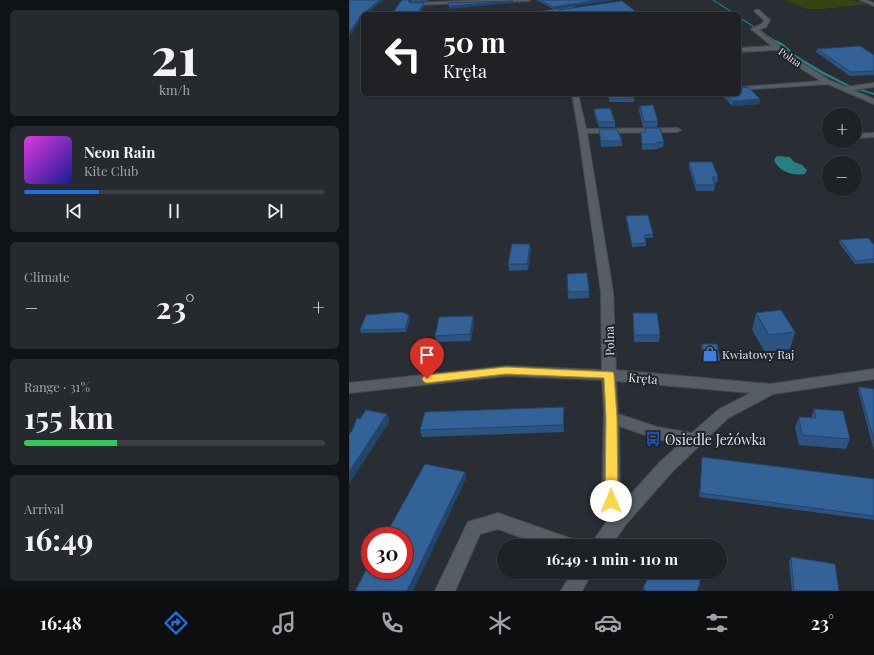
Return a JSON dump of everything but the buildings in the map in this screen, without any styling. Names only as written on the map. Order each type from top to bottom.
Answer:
[{"type":"street","points":[[412,4],[529,0],[534,4]]},
{"type":"street","points":[[862,0],[874,5]]},
{"type":"street","points":[[550,12],[581,7]]},
{"type":"street","points":[[538,8],[543,12]]},
{"type":"street","name":"Polna","points":[[757,11],[767,20],[766,24],[762,27],[754,29],[777,48],[829,82],[874,102]]},
{"type":"street","points":[[741,50],[777,48]]},
{"type":"street","name":"Polna","points":[[742,89],[829,82]]},
{"type":"street","points":[[847,89],[874,86]]},
{"type":"street","name":"Polna","points":[[575,96],[607,292],[611,418],[611,501],[620,518]]},
{"type":"street","points":[[582,131],[677,130]]},
{"type":"street","points":[[862,135],[874,134]]},
{"type":"street","name":"Kręta","points":[[349,388],[506,371],[609,375],[770,389]]},
{"type":"street","points":[[605,539],[620,518],[666,467],[723,414],[770,389],[874,374]]},
{"type":"street","points":[[611,418],[657,433],[694,440]]},
{"type":"street","points":[[445,591],[474,528],[498,521],[549,539]]},
{"type":"street","points":[[571,591],[579,579]]},
{"type":"green space","points":[[785,0],[851,0],[867,4],[823,9],[806,9]]},
{"type":"water","points":[[777,156],[790,157],[794,162],[802,165],[807,170],[805,174],[791,174],[779,168],[774,160]]},
{"type":"waterway","points":[[713,0],[732,12]]},
{"type":"waterway","points":[[741,18],[754,27]]},
{"type":"waterway","points":[[759,30],[772,40],[781,44],[796,57],[823,73],[850,86]]},
{"type":"waterway","points":[[859,89],[874,94]]},
{"type":"place","name":"Kwiatowy Raj","points":[[710,354]]},
{"type":"place","name":"Osiedle Jeżówka","points":[[653,439]]},
{"type":"route","points":[[427,379],[506,371],[564,372],[609,375],[611,418],[611,501]]}]
